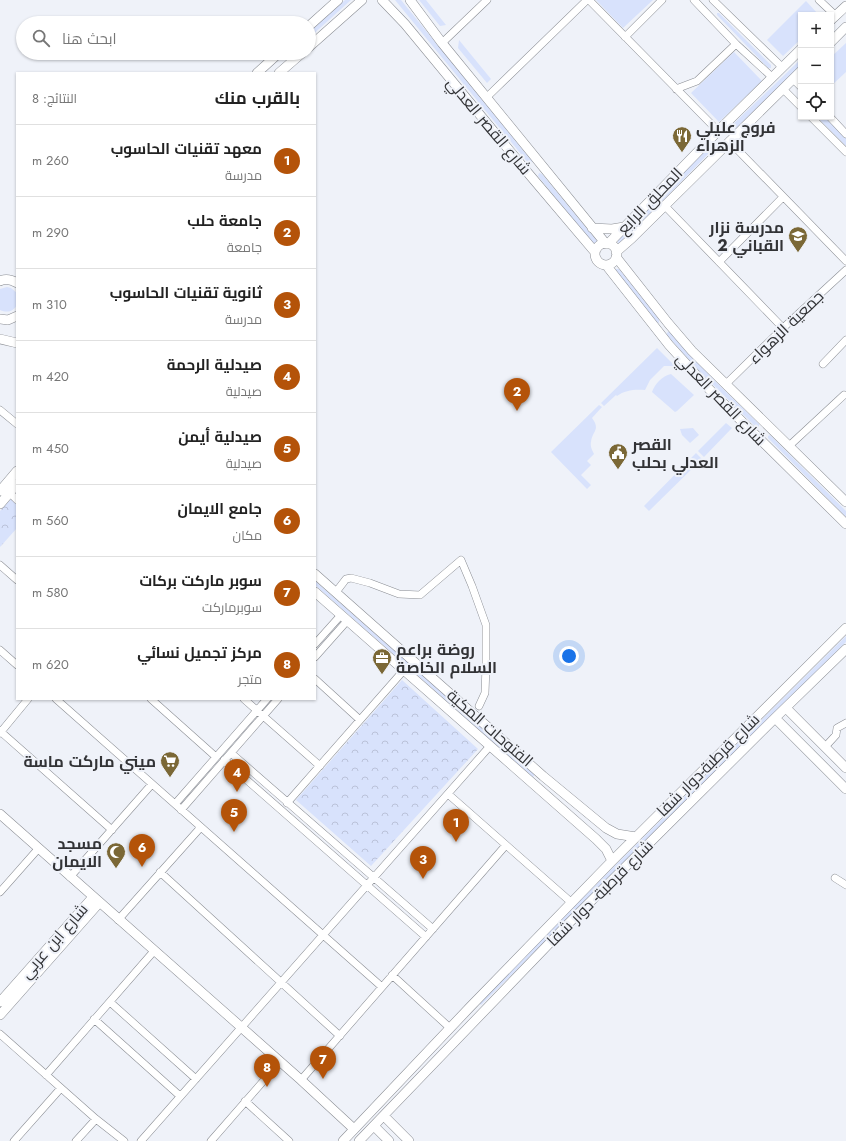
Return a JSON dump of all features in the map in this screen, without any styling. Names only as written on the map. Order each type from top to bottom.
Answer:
[{"type":"street","points":[[316,20],[338,0]]},
{"type":"street","points":[[316,41],[362,0]]},
{"type":"street","name":"شارع القصر العدلي","points":[[382,0],[405,24],[595,252]]},
{"type":"street","name":"شارع القصر العدلي","points":[[410,0],[442,44],[592,228],[607,244]]},
{"type":"street","points":[[442,44],[487,0]]},
{"type":"street","points":[[486,97],[588,0],[718,131],[718,136],[722,140],[729,141],[846,261]]},
{"type":"street","points":[[625,37],[662,0]]},
{"type":"street","points":[[694,0],[736,44],[772,77]]},
{"type":"street","points":[[819,0],[828,12]]},
{"type":"street","points":[[708,15],[715,3],[782,67]]},
{"type":"street","points":[[834,17],[846,6]]},
{"type":"street","points":[[834,18],[841,16],[846,21]]},
{"type":"street","points":[[834,20],[838,26],[843,28],[846,27]]},
{"type":"street","points":[[834,39],[846,27]]},
{"type":"street","points":[[676,90],[697,81],[736,44]]},
{"type":"street","name":"المحلق الرابع","points":[[607,244],[798,52]]},
{"type":"street","points":[[257,72],[271,60]]},
{"type":"street","points":[[280,72],[294,60]]},
{"type":"street","name":"المحلق الرابع","points":[[616,254],[798,74]]},
{"type":"street","points":[[793,79],[798,85]]},
{"type":"street","points":[[783,89],[798,104]]},
{"type":"street","points":[[814,120],[846,152]]},
{"type":"street","points":[[833,120],[846,134]]},
{"type":"street","points":[[528,173],[540,164]]},
{"type":"street","points":[[719,262],[783,197]]},
{"type":"street","points":[[664,205],[783,328]]},
{"type":"street","points":[[592,228],[612,229],[624,227]]},
{"type":"street","points":[[607,244],[612,246],[616,254],[612,263],[603,265],[598,261],[595,256],[595,252],[600,245],[607,244]]},
{"type":"street","name":"شارع القصر العدلي","points":[[616,254],[668,323],[692,351],[846,502]]},
{"type":"street","name":"شارع القصر العدلي","points":[[606,265],[658,331],[709,389],[846,524]]},
{"type":"street","name":"جمعية الزهواء","points":[[726,384],[783,328],[846,270]]},
{"type":"street","points":[[0,281],[4,279],[16,281]]},
{"type":"street","points":[[0,318],[8,320],[16,319]]},
{"type":"street","points":[[658,331],[668,323]]},
{"type":"street","points":[[0,339],[16,343]]},
{"type":"street","points":[[823,364],[846,340]]},
{"type":"street","name":"شارع القصر العدلي","points":[[789,446],[844,396]]},
{"type":"street","points":[[0,410],[16,423]]},
{"type":"street","points":[[758,437],[768,426]]},
{"type":"street","points":[[0,490],[16,472]]},
{"type":"street","points":[[0,504],[16,485]]},
{"type":"street","points":[[10,493],[16,499]]},
{"type":"street","points":[[336,592],[346,579],[351,578],[370,583],[399,594],[420,595],[461,560],[486,625],[485,693],[480,706]]},
{"type":"street","points":[[0,565],[16,579]]},
{"type":"street","name":"الفتوحات المكية","points":[[316,575],[543,776],[606,828],[617,834],[636,837]]},
{"type":"street","points":[[316,593],[600,842],[606,849],[612,861]]},
{"type":"street","points":[[316,643],[344,618]]},
{"type":"street","points":[[316,656],[344,618]]},
{"type":"street","name":"شارع قرطبة-دوار شفا","points":[[343,1141],[470,1007],[612,861],[846,628]]},
{"type":"street","name":"شارع قرطبة- دوار شفا","points":[[359,1141],[567,925],[846,649]]},
{"type":"street","points":[[0,650],[16,664]]},
{"type":"street","points":[[287,803],[404,670]]},
{"type":"street","points":[[316,680],[360,720]]},
{"type":"street","points":[[27,700],[0,732],[112,830]]},
{"type":"street","points":[[57,700],[382,987]]},
{"type":"street","points":[[152,700],[216,757]]},
{"type":"street","points":[[245,700],[320,766]]},
{"type":"street","points":[[174,804],[266,700]]},
{"type":"street","points":[[181,810],[277,700]]},
{"type":"street","points":[[786,708],[846,768]]},
{"type":"street","points":[[775,718],[846,789]]},
{"type":"street","points":[[825,747],[836,735],[837,728],[846,723]]},
{"type":"street","points":[[141,1141],[490,746]]},
{"type":"street","points":[[230,753],[433,929]]},
{"type":"street","points":[[224,760],[426,937]]},
{"type":"street","points":[[535,786],[543,776]]},
{"type":"street","points":[[70,877],[152,784]]},
{"type":"street","points":[[448,794],[572,903]]},
{"type":"street","points":[[0,814],[118,920],[301,1080],[354,1129]]},
{"type":"street","points":[[118,920],[200,827]]},
{"type":"street","points":[[301,1080],[506,845]]},
{"type":"street","points":[[0,892],[38,849]]},
{"type":"street","points":[[160,872],[340,1036]]},
{"type":"street","points":[[835,878],[845,884]]},
{"type":"street","points":[[0,1015],[22,984],[96,900]]},
{"type":"street","points":[[558,917],[567,925]]},
{"type":"street","points":[[46,1075],[154,951]]},
{"type":"street","points":[[392,975],[450,1028]]},
{"type":"street","name":"شارع ابن عربي","points":[[0,1002],[22,984]]},
{"type":"street","points":[[110,1002],[196,1079]]},
{"type":"street","points":[[470,1007],[480,1016]]},
{"type":"street","points":[[94,1019],[180,1096]]},
{"type":"street","points":[[0,1034],[96,1119],[124,1141]]},
{"type":"street","points":[[211,1141],[280,1062]]},
{"type":"street","points":[[14,1141],[61,1088]]},
{"type":"street","points":[[245,1101],[289,1141]]},
{"type":"street","points":[[384,1116],[409,1141]]},
{"type":"street","points":[[76,1141],[96,1119]]},
{"type":"street","points":[[374,1126],[389,1141]]},
{"type":"green space","points":[[345,0],[351,0],[316,32],[316,26]]},
{"type":"green space","points":[[395,0],[401,0],[532,161],[531,164],[529,164]]},
{"type":"green space","points":[[419,0],[426,0],[446,25],[440,26]]},
{"type":"green space","points":[[596,0],[653,0],[623,28]]},
{"type":"green space","points":[[806,1],[816,12],[798,12],[798,42],[783,56],[767,40]]},
{"type":"green space","points":[[717,13],[719,13],[771,65],[771,68],[768,68],[717,15]]},
{"type":"green space","points":[[459,40],[491,79],[487,83],[458,48]]},
{"type":"green space","points":[[846,43],[846,72],[834,83],[834,54]]},
{"type":"green space","points":[[734,52],[762,81],[719,122],[691,93]]},
{"type":"green space","points":[[798,62],[798,68],[732,132],[729,128]]},
{"type":"green space","points":[[820,120],[827,120],[846,138],[846,146]]},
{"type":"green space","points":[[714,142],[717,142],[717,145],[621,243],[618,243],[618,239]]},
{"type":"green space","points":[[539,173],[542,174],[597,241],[597,244],[593,244],[538,176]]},
{"type":"green space","points":[[616,269],[619,269],[659,319],[659,323],[656,322],[616,271]]},
{"type":"green space","points":[[7,287],[16,292],[16,306],[14,309],[7,312],[0,310],[0,289]]},
{"type":"green space","points":[[669,331],[715,381],[759,424],[757,428],[697,369],[666,334]]},
{"type":"green space","points":[[657,348],[675,366],[664,366],[650,380],[645,390],[630,390],[623,392],[617,396],[616,395],[604,406],[601,403]]},
{"type":"green space","points":[[671,374],[694,395],[675,412],[652,392],[659,381]]},
{"type":"green space","points":[[599,405],[602,407],[592,418],[596,425],[591,444],[594,454],[587,461],[591,465],[581,475],[591,485],[587,489],[551,452]]},
{"type":"green space","points":[[726,423],[732,428],[704,457],[698,451]]},
{"type":"green space","points":[[693,428],[699,435],[690,443],[682,435],[680,429]]},
{"type":"green space","points":[[770,435],[846,511],[846,517],[768,438]]},
{"type":"green space","points":[[696,453],[702,459],[649,511],[644,506]]},
{"type":"green space","points":[[11,499],[16,503],[16,529],[0,547],[0,511]]},
{"type":"green space","points":[[316,582],[535,774],[533,777],[316,586]]},
{"type":"green space","points":[[846,636],[846,642],[481,1005],[479,1001]]},
{"type":"green space","points":[[402,680],[478,749],[371,866],[296,800]]},
{"type":"place","name":"فروج عليلي الزهراء","points":[[682,153]]},
{"type":"place","name":"مدرسة نزار القباني 2","points":[[798,253]]},
{"type":"place","name":"جامعة حلب","points":[[517,411]]},
{"type":"place","name":"القصر العدلي بحلب","points":[[618,470]]},
{"type":"place","name":"روضة براعم السلام الخاصة","points":[[382,675]]},
{"type":"place","name":"ميني ماركت ماسة","points":[[170,778]]},
{"type":"place","name":"صيدلية الرحمة","points":[[237,792]]},
{"type":"place","name":"صيدلية أيمن","points":[[234,832]]},
{"type":"place","name":"معهد تقنيات الحاسوب","points":[[456,842]]},
{"type":"place","name":"جامع الايمان","points":[[142,867]]},
{"type":"place","name":"مسجد الايمان","points":[[116,869]]},
{"type":"place","name":"ثانوية تقنيات الحاسوب","points":[[423,879]]},
{"type":"place","name":"سوبر ماركت بركات","points":[[323,1079]]},
{"type":"place","name":"مركز تجميل نسائي","points":[[267,1087]]}]
